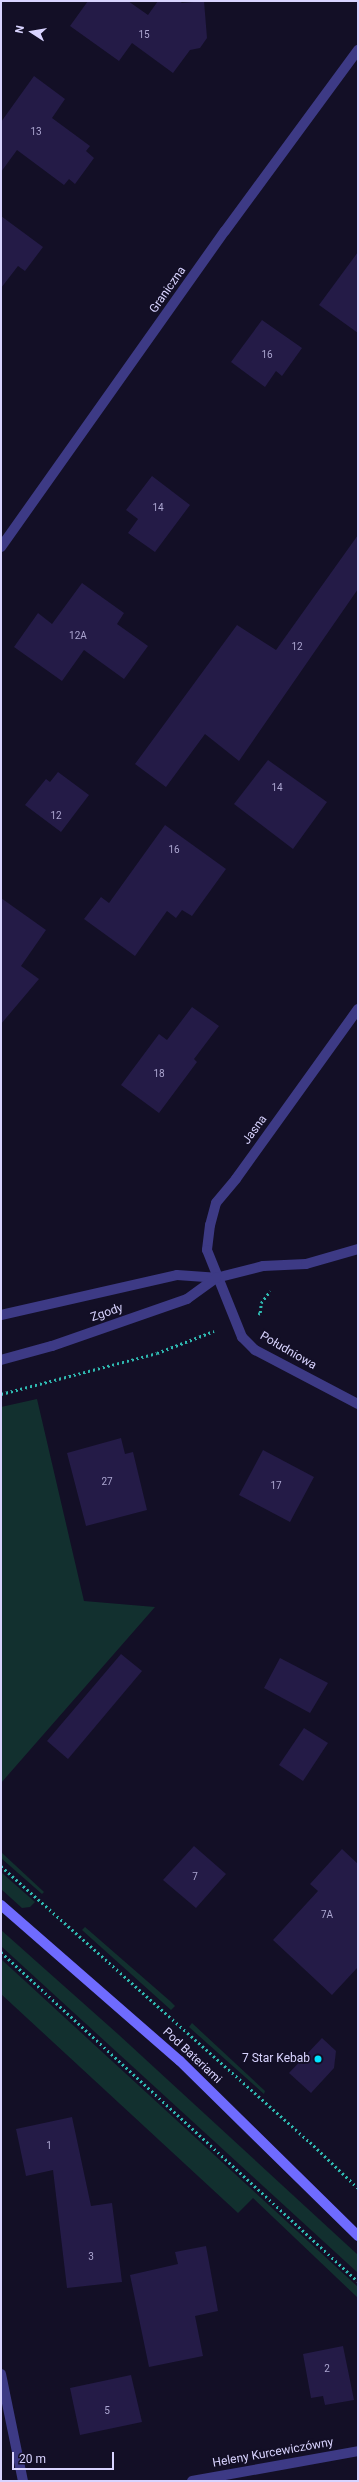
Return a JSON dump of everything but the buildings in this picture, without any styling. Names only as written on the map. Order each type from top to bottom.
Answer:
[{"type":"street","name":"Graniczna","points":[[1,547],[230,225],[358,50]]},
{"type":"street","name":"Jasna","points":[[216,1278],[207,1250],[210,1225],[216,1203],[358,1009]]},
{"type":"street","name":"Zgody","points":[[1,1315],[177,1275],[216,1278],[262,1266],[306,1264],[358,1249]]},
{"type":"street","name":"Zgody","points":[[1,1360],[52,1346],[187,1299],[216,1278]]},
{"type":"street","name":"Południowa","points":[[216,1278],[242,1337],[255,1350],[358,1404]]},
{"type":"street","name":"Pod Bateriami","points":[[1,1905],[180,2061],[358,2236]]},
{"type":"street","points":[[1,2374],[23,2481]]},
{"type":"street","name":"Heleny Kurcewiczówny","points":[[192,2481],[358,2451]]},
{"type":"path","points":[[1,1394],[157,1353],[213,1332]]},
{"type":"path","points":[[1,1866],[304,2137],[358,2188]]},
{"type":"path","points":[[1,1952],[358,2281]]},
{"type":"green space","points":[[37,1399],[84,1601],[155,1607],[1,1783],[1,1407]]},
{"type":"green space","points":[[1,1852],[44,1892],[42,1894],[1,1858]]},
{"type":"green space","points":[[1,1872],[35,1902],[30,1907],[22,1908],[1,1889]]},
{"type":"green space","points":[[85,1927],[175,2006],[171,2010],[82,1930]]},
{"type":"green space","points":[[1,1930],[119,2035],[358,2255],[358,2273],[1,1946]]},
{"type":"green space","points":[[1,1959],[358,2287],[358,2298],[253,2198],[238,2213],[1,1994]]},
{"type":"green space","points":[[192,2023],[265,2091],[264,2094],[189,2027]]},
{"type":"place","name":"7 Star Kebab","points":[[318,2059]]}]
